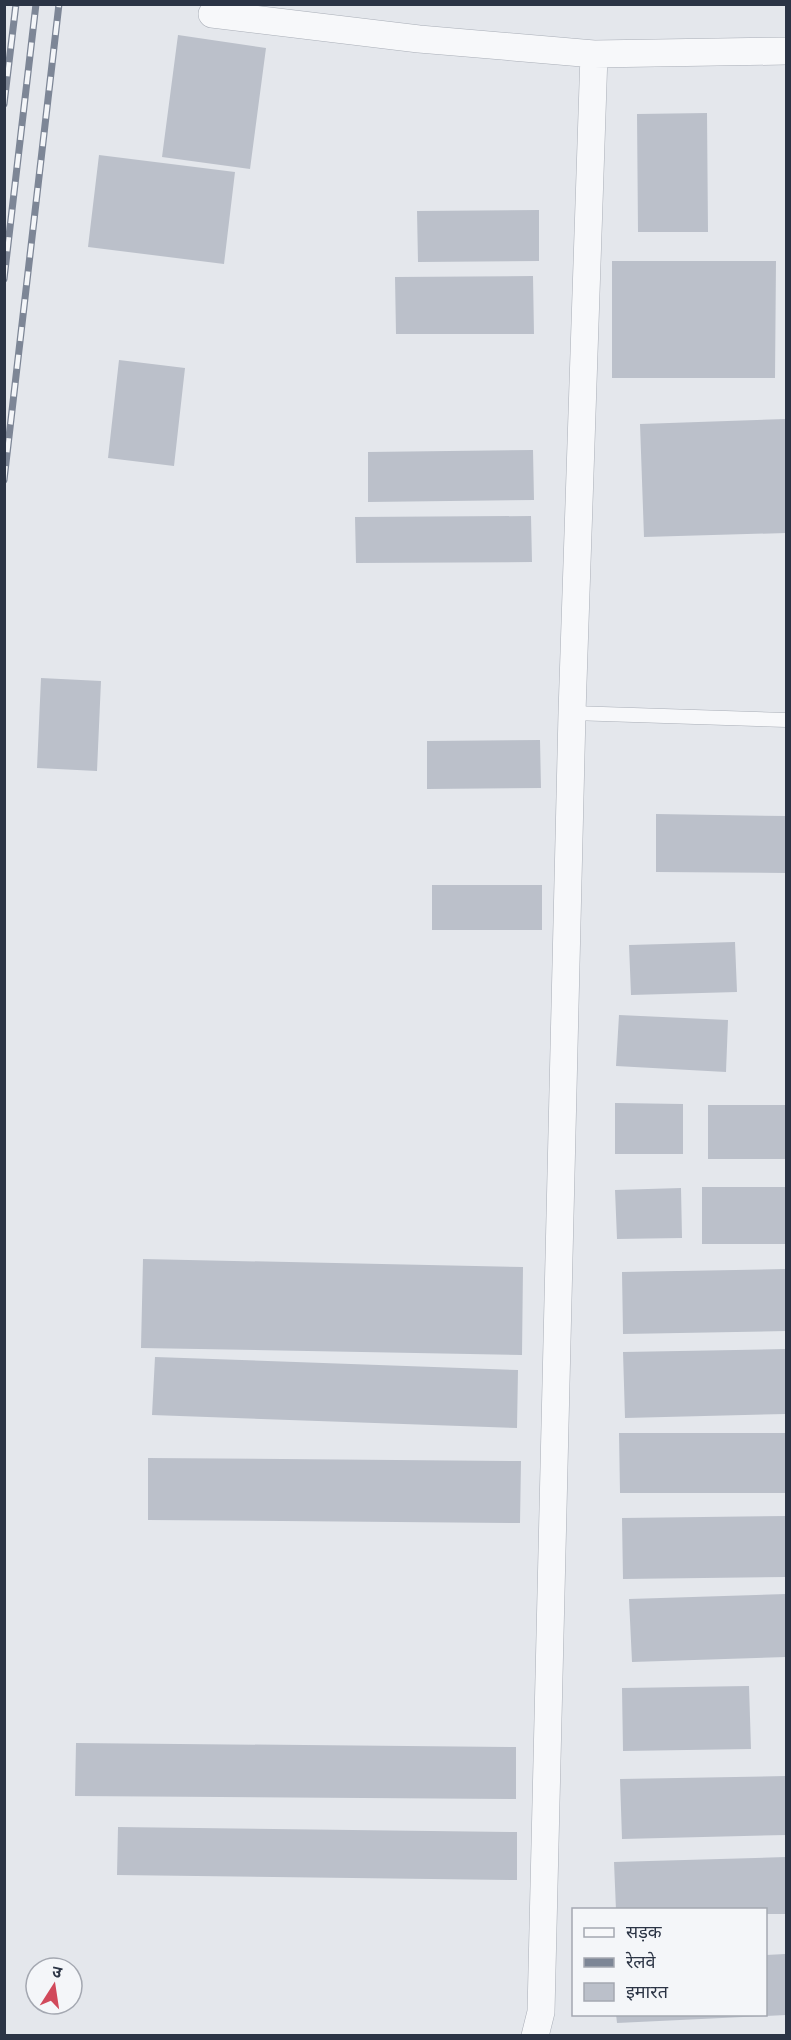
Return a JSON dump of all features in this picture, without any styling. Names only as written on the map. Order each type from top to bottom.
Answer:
[{"type":"street","points":[[212,14],[419,39],[594,54],[786,51]]},
{"type":"street","points":[[535,2036],[541,2012],[572,713],[594,54]]},
{"type":"lane","points":[[572,713],[786,720]]},
{"type":"building","points":[[178,35],[266,48],[250,169],[162,157]]},
{"type":"building","points":[[707,113],[708,232],[638,232],[637,114]]},
{"type":"building","points":[[99,155],[235,172],[224,264],[88,247]]},
{"type":"building","points":[[539,210],[539,261],[418,262],[417,211]]},
{"type":"building","points":[[612,261],[776,261],[775,378],[612,378]]},
{"type":"building","points":[[533,276],[534,334],[396,334],[395,277]]},
{"type":"building","points":[[119,360],[185,368],[174,466],[108,458]]},
{"type":"building","points":[[786,419],[786,533],[644,537],[640,424]]},
{"type":"building","points":[[533,450],[534,500],[368,502],[368,452]]},
{"type":"building","points":[[531,516],[532,562],[356,563],[355,517]]},
{"type":"building","points":[[41,678],[101,681],[97,771],[37,768]]},
{"type":"building","points":[[540,740],[541,788],[427,789],[427,741]]},
{"type":"building","points":[[656,814],[786,816],[786,873],[656,872]]},
{"type":"building","points":[[432,885],[542,885],[542,930],[432,930]]},
{"type":"building","points":[[735,942],[737,992],[631,995],[629,945]]},
{"type":"building","points":[[619,1015],[728,1020],[726,1072],[616,1066]]},
{"type":"building","points":[[615,1103],[683,1104],[683,1154],[615,1154]]},
{"type":"building","points":[[708,1105],[786,1105],[786,1159],[708,1159]]},
{"type":"building","points":[[702,1187],[786,1187],[786,1244],[702,1244]]},
{"type":"building","points":[[681,1188],[682,1238],[617,1239],[615,1190]]},
{"type":"building","points":[[143,1259],[523,1267],[522,1355],[141,1348]]},
{"type":"building","points":[[786,1269],[786,1331],[623,1334],[622,1272]]},
{"type":"building","points":[[786,1349],[786,1414],[625,1418],[623,1352]]},
{"type":"building","points":[[155,1357],[518,1370],[517,1428],[152,1415]]},
{"type":"building","points":[[619,1433],[786,1433],[786,1493],[620,1493]]},
{"type":"building","points":[[148,1458],[521,1461],[520,1523],[148,1520]]},
{"type":"building","points":[[786,1516],[786,1577],[623,1579],[622,1518]]},
{"type":"building","points":[[786,1594],[786,1657],[632,1662],[629,1599]]},
{"type":"building","points":[[749,1686],[751,1749],[623,1751],[622,1688]]},
{"type":"building","points":[[76,1743],[516,1747],[516,1799],[75,1796]]},
{"type":"building","points":[[786,1776],[786,1835],[622,1839],[620,1779]]},
{"type":"building","points":[[118,1827],[517,1832],[517,1880],[117,1875]]},
{"type":"building","points":[[786,1857],[786,1914],[767,1914],[767,1908],[616,1908],[614,1862]]},
{"type":"building","points":[[785,1954],[786,2015],[767,2016],[767,1955]]},
{"type":"building","points":[[616,2016],[764,2016],[617,2023]]},
{"type":"railway","points":[[4,104],[16,4]]},
{"type":"railway","points":[[4,279],[36,4]]},
{"type":"railway","points":[[4,480],[59,4]]}]
